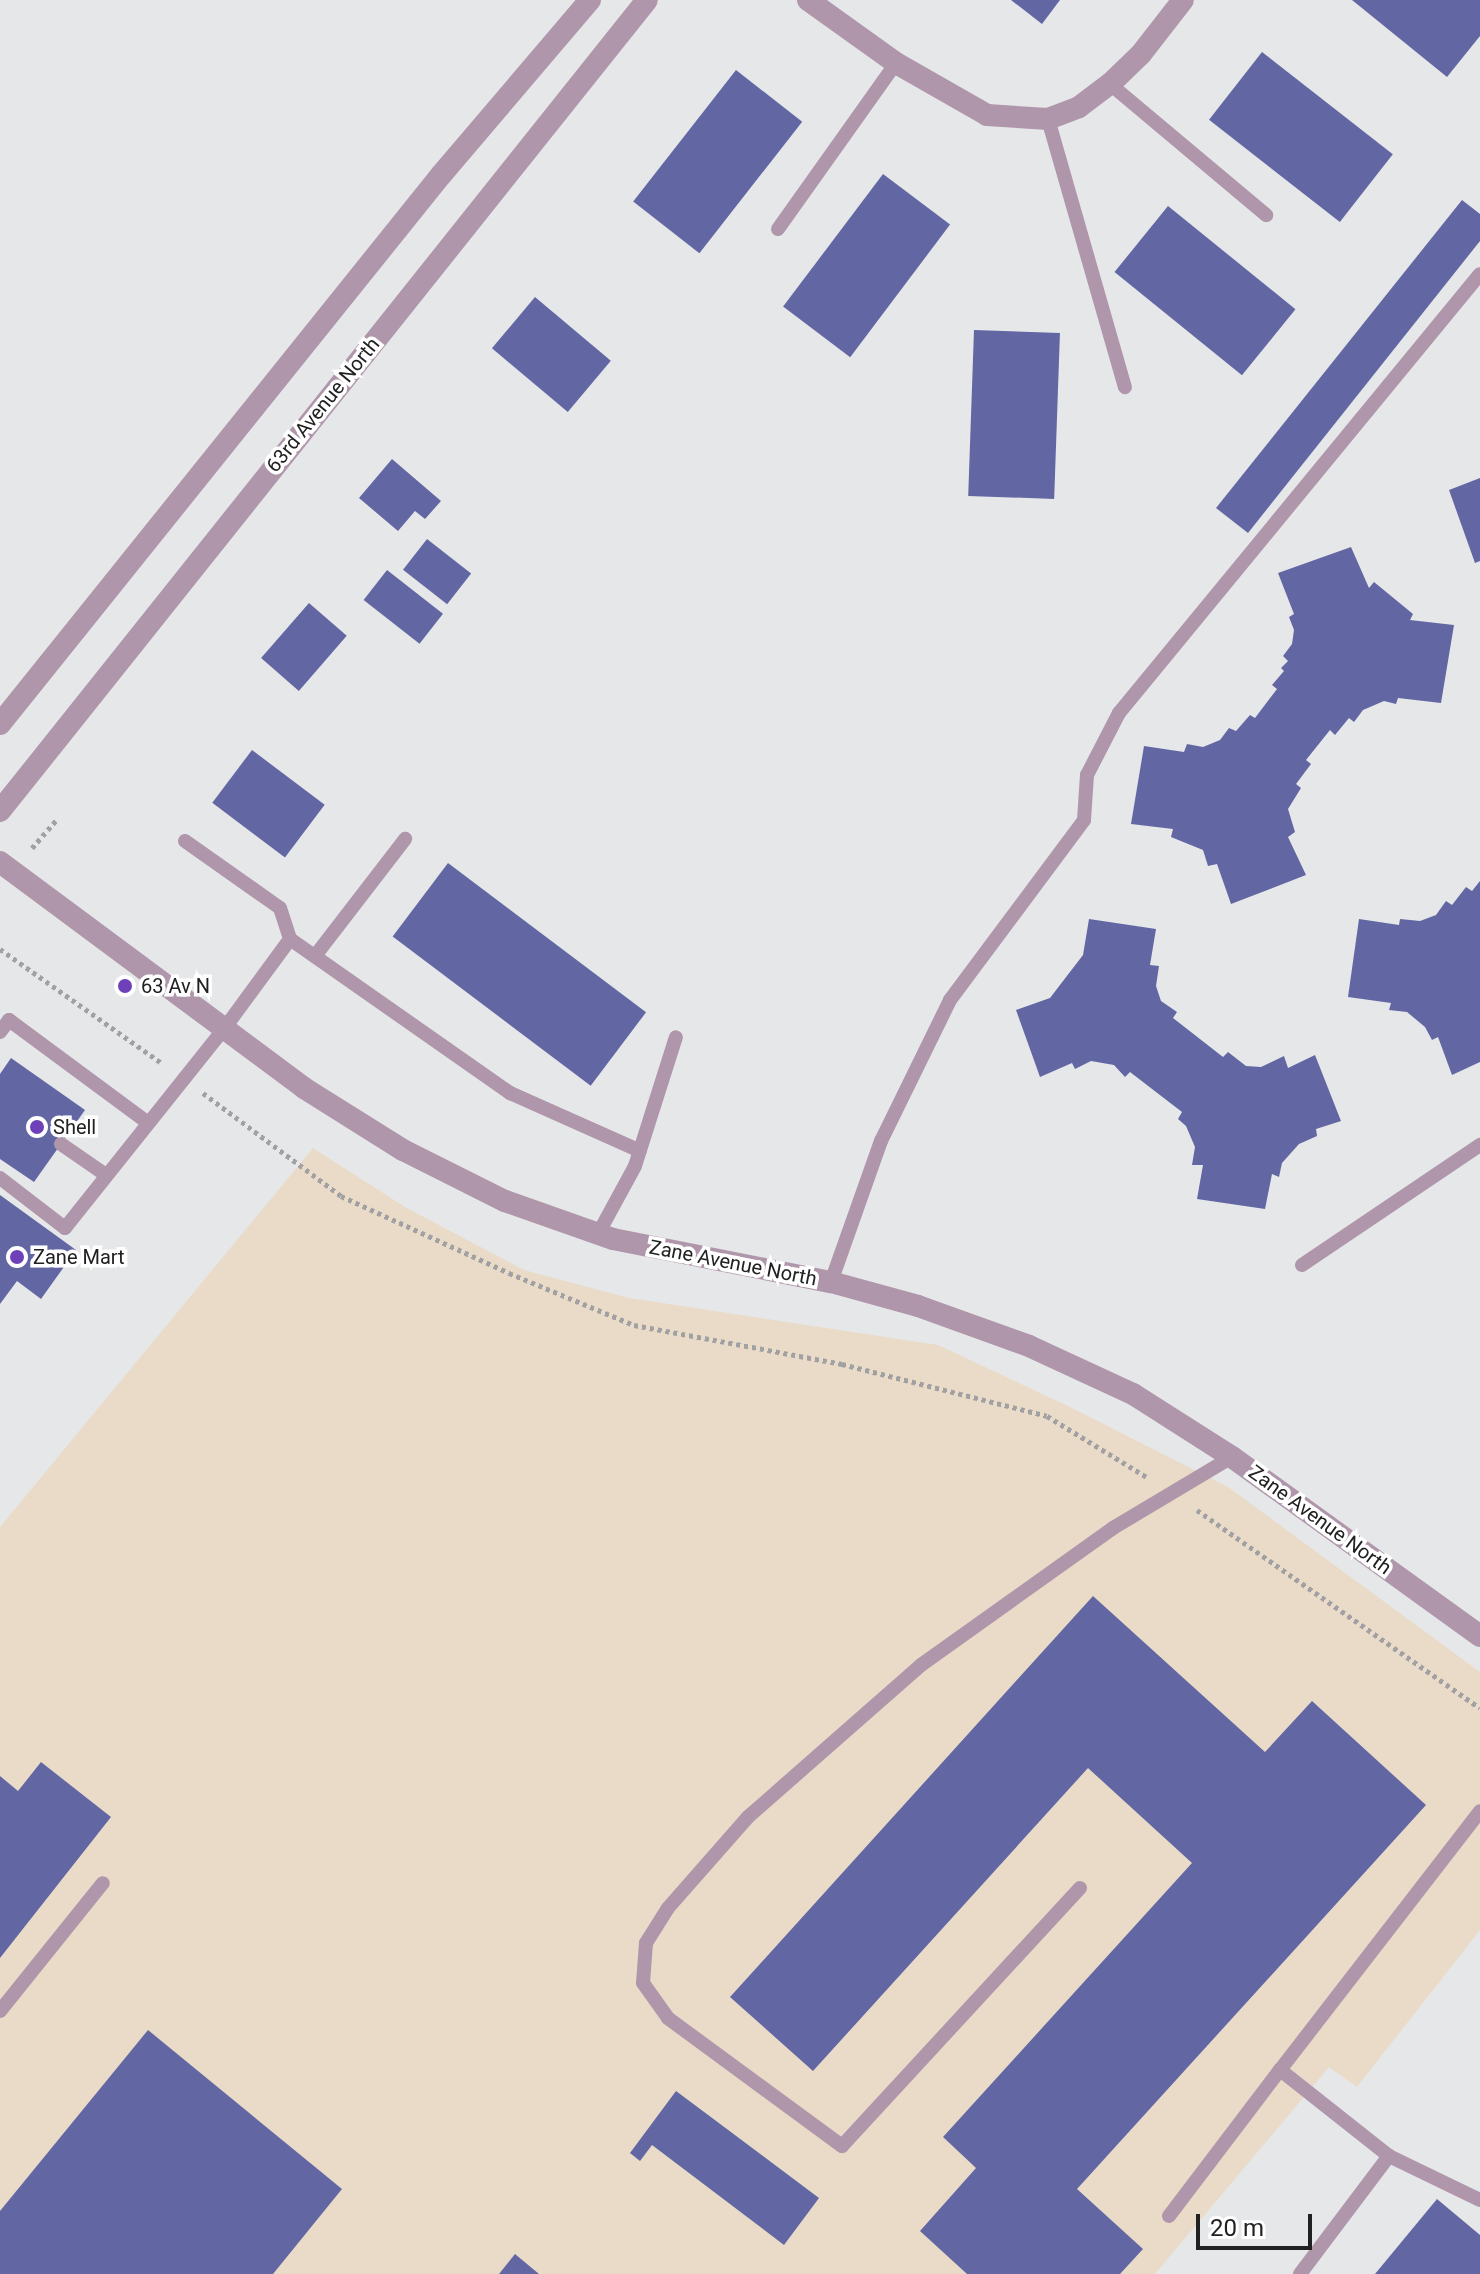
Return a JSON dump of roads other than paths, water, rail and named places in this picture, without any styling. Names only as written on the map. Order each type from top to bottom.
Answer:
[{"type":"street","points":[[0,724],[431,187],[590,0]]},
{"type":"street","name":"63rd Avenue North","points":[[0,811],[647,0]]},
{"type":"street","points":[[808,0],[896,63],[987,115],[1048,119],[1079,107],[1110,84],[1141,54],[1183,0]]},
{"type":"street","name":"Zane Avenue North","points":[[0,862],[304,1088],[403,1150],[505,1201],[598,1234],[831,1282],[918,1306],[1029,1346],[1133,1394],[1232,1457],[1480,1636]]},
{"type":"lane","points":[[778,229],[896,63]]},
{"type":"lane","points":[[1110,84],[1266,215]]},
{"type":"lane","points":[[1048,119],[1125,387]]},
{"type":"lane","points":[[831,1282],[881,1141],[950,1000],[1084,820],[1087,775],[1119,713],[1480,274]]},
{"type":"lane","points":[[315,956],[405,839]]},
{"type":"lane","points":[[185,841],[280,908],[290,939],[510,1093],[640,1151]]},
{"type":"lane","points":[[0,1178],[65,1228],[224,1029],[290,939]]},
{"type":"lane","points":[[0,1032],[9,1020],[148,1123]]},
{"type":"lane","points":[[598,1234],[640,1151],[676,1037]]},
{"type":"lane","points":[[61,1144],[106,1175]]},
{"type":"lane","points":[[1302,1265],[1480,1145]]},
{"type":"lane","points":[[1080,1888],[842,2146],[668,2018],[643,1983],[646,1943],[668,1908],[748,1817],[921,1665],[1113,1528],[1232,1457]]},
{"type":"lane","points":[[1169,2216],[1480,1811]]},
{"type":"lane","points":[[0,2011],[103,1883]]},
{"type":"lane","points":[[1280,2070],[1389,2156],[1480,2200]]},
{"type":"lane","points":[[1300,2274],[1389,2156]]},
{"type":"place","name":"63 Av N","points":[[125,986]]},
{"type":"place","name":"Shell","points":[[37,1127]]},
{"type":"place","name":"Zane Mart","points":[[17,1257]]}]
